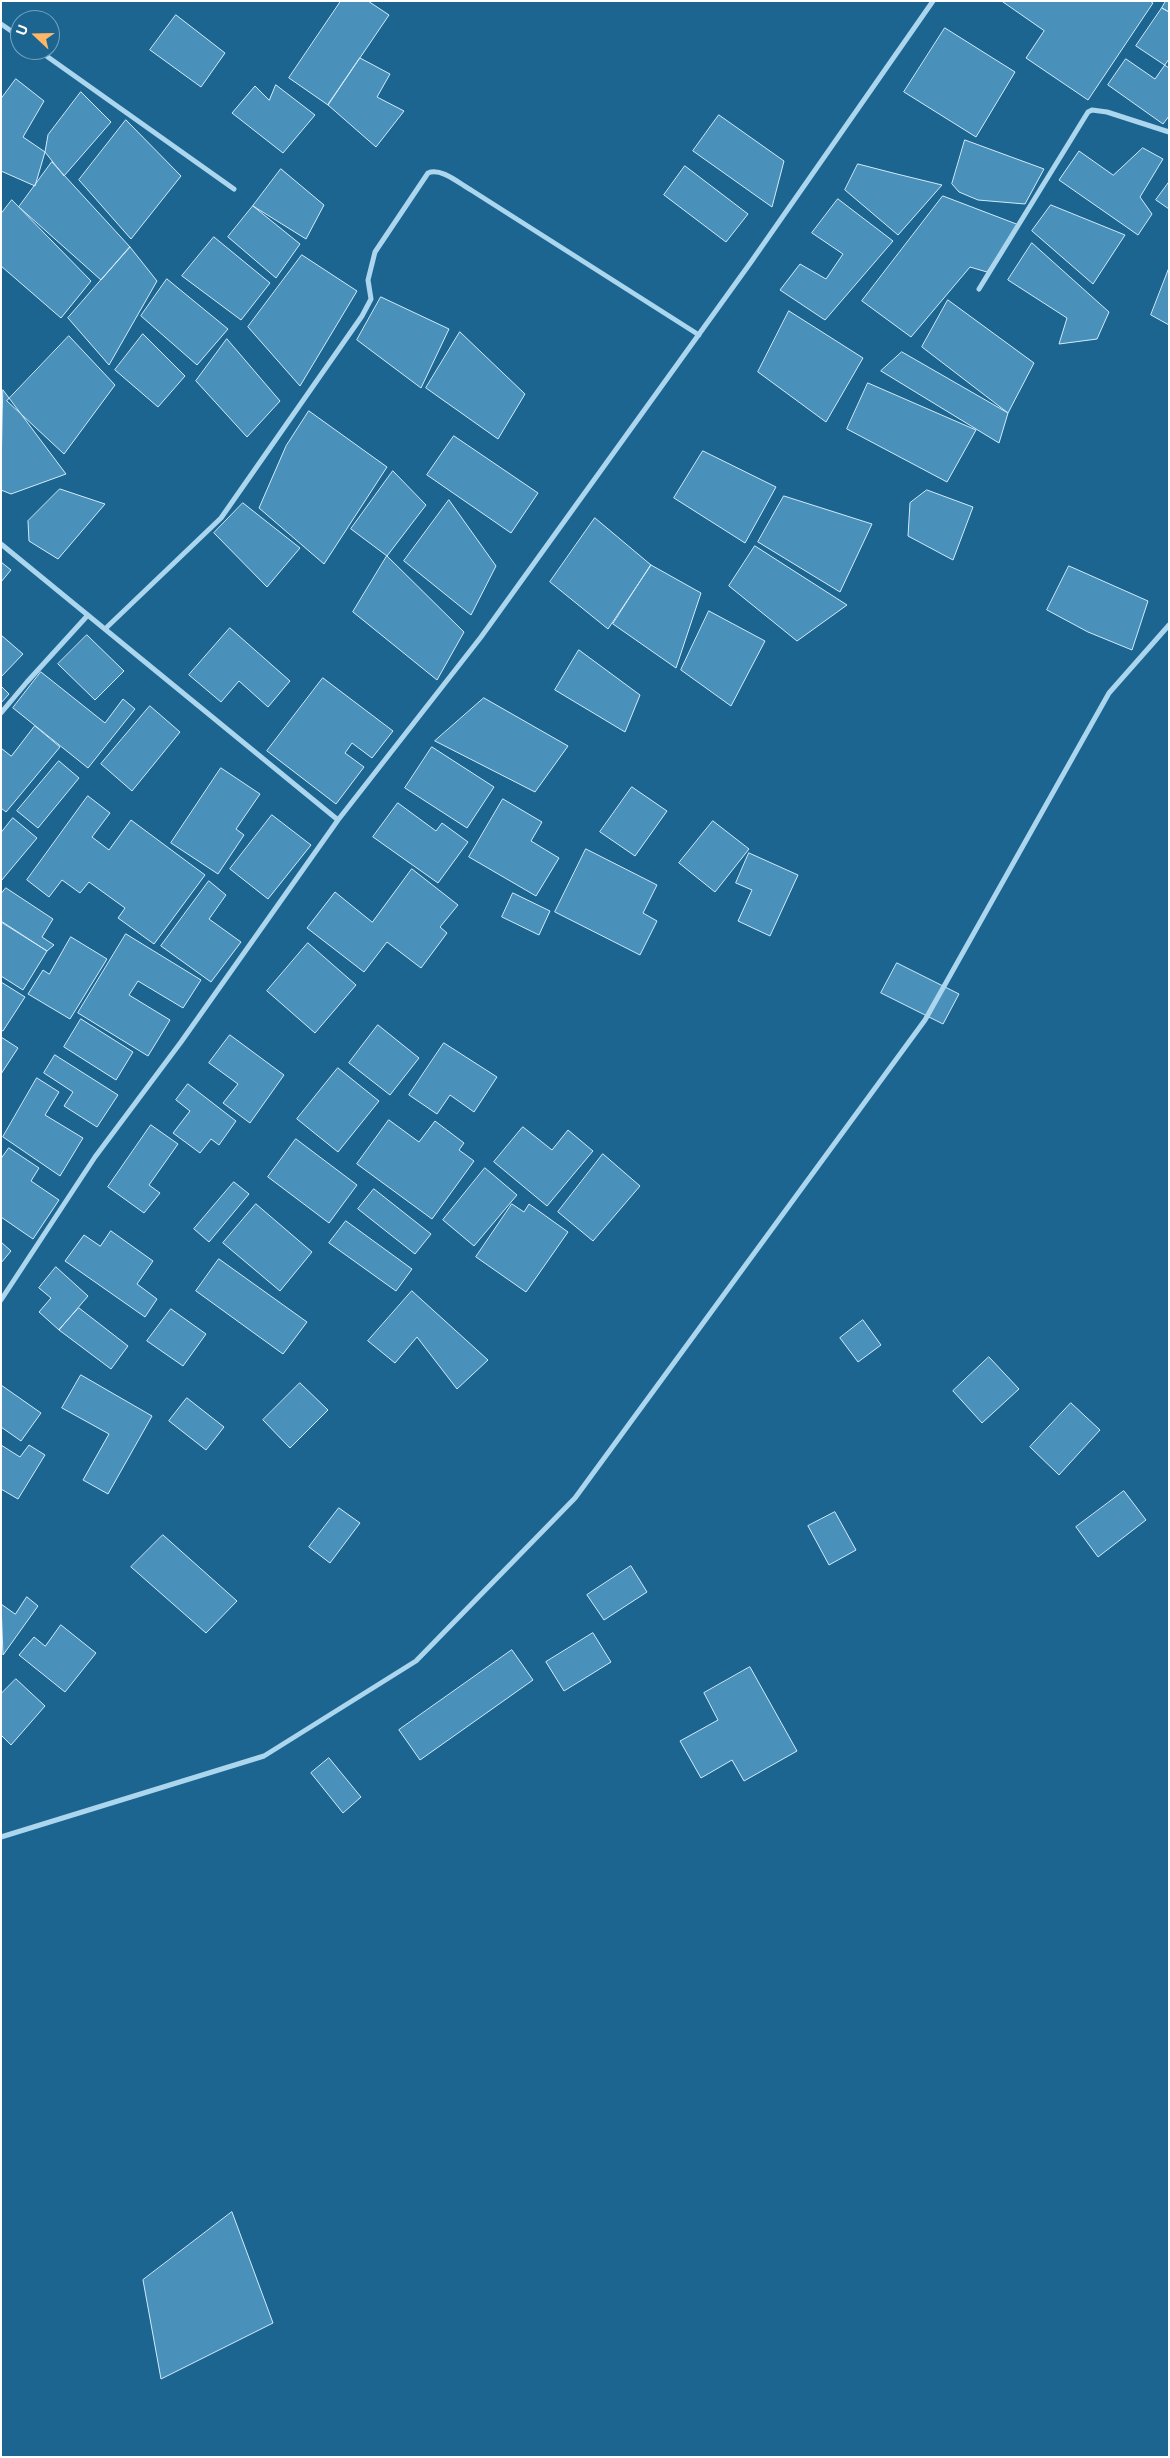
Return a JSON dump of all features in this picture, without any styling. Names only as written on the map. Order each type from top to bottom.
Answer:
[{"type":"street","points":[[1,1300],[95,1158],[338,820],[482,637],[699,335],[933,1]]},
{"type":"street","points":[[52,60],[234,189]]},
{"type":"street","points":[[979,289],[1088,112],[1092,110],[1107,112],[1169,132]]},
{"type":"street","points":[[105,629],[221,518],[362,316],[371,299],[368,280],[375,252],[428,173],[433,171],[450,178],[699,335]]},
{"type":"street","points":[[1,544],[338,820]]},
{"type":"street","points":[[1,713],[26,682],[88,616]]},
{"type":"street","points":[[1,1837],[264,1756],[416,1661],[575,1498],[925,1020],[1109,693],[1169,626]]},
{"type":"building","points":[[341,1],[368,1],[389,15],[328,105],[289,78]]},
{"type":"building","points":[[1002,1],[1150,1],[1153,3],[1088,100],[1026,58],[1044,31]]},
{"type":"building","points":[[1166,1],[1169,1],[1169,12],[1162,8]]},
{"type":"building","points":[[1162,8],[1169,12],[1169,68],[1136,46]]},
{"type":"building","points":[[176,15],[225,53],[201,87],[150,50]]},
{"type":"building","points":[[945,28],[1015,72],[976,137],[904,92]]},
{"type":"building","points":[[360,58],[390,74],[377,97],[404,111],[376,147],[328,105]]},
{"type":"building","points":[[1126,59],[1155,79],[1169,59],[1169,116],[1163,124],[1108,85]]},
{"type":"building","points":[[16,79],[44,101],[23,137],[45,152],[35,186],[1,171],[1,99]]},
{"type":"building","points":[[276,85],[315,115],[283,153],[232,113],[255,86],[269,100]]},
{"type":"building","points":[[81,92],[111,122],[64,176],[45,152],[48,135]]},
{"type":"building","points":[[719,115],[784,161],[772,207],[693,151]]},
{"type":"building","points":[[126,120],[181,176],[131,239],[79,180]]},
{"type":"building","points":[[965,140],[1044,169],[1025,204],[978,200],[959,192],[952,184]]},
{"type":"building","points":[[1143,148],[1163,159],[1140,197],[1152,214],[1138,235],[1059,180],[1079,151],[1113,175]]},
{"type":"building","points":[[52,162],[130,247],[101,280],[19,207]]},
{"type":"building","points":[[858,164],[942,185],[898,235],[845,190]]},
{"type":"building","points":[[685,166],[748,214],[726,242],[664,195]]},
{"type":"building","points":[[281,169],[324,205],[306,239],[253,206]]},
{"type":"building","points":[[1169,182],[1169,209],[1156,200]]},
{"type":"building","points":[[943,196],[1019,225],[987,272],[970,267],[911,337],[862,301]]},
{"type":"building","points":[[838,199],[893,241],[825,320],[780,290],[800,264],[826,279],[843,254],[812,233]]},
{"type":"building","points":[[12,200],[91,281],[61,318],[1,266],[1,214]]},
{"type":"building","points":[[1051,205],[1125,235],[1093,284],[1032,231]]},
{"type":"building","points":[[253,206],[300,244],[276,278],[228,237]]},
{"type":"building","points":[[214,237],[270,283],[241,320],[182,276]]},
{"type":"building","points":[[1032,243],[1109,312],[1097,339],[1059,344],[1067,318],[1008,280]]},
{"type":"building","points":[[130,247],[157,281],[109,365],[68,318]]},
{"type":"building","points":[[302,255],[357,291],[300,386],[248,327]]},
{"type":"building","points":[[1169,268],[1169,325],[1151,315]]},
{"type":"building","points":[[167,279],[228,329],[197,365],[141,316]]},
{"type":"building","points":[[381,297],[449,329],[421,388],[357,340]]},
{"type":"building","points":[[948,300],[1034,363],[1008,413],[922,347]]},
{"type":"building","points":[[789,311],[863,358],[826,422],[758,372]]},
{"type":"building","points":[[460,332],[525,394],[498,439],[426,388]]},
{"type":"building","points":[[143,334],[185,376],[158,407],[115,370]]},
{"type":"building","points":[[69,336],[115,385],[64,454],[7,401]]},
{"type":"building","points":[[227,339],[280,401],[247,437],[196,381]]},
{"type":"building","points":[[902,352],[1008,413],[999,443],[881,371]]},
{"type":"building","points":[[868,383],[976,430],[947,482],[847,429]]},
{"type":"building","points":[[3,390],[66,474],[11,494],[1,490]]},
{"type":"building","points":[[309,411],[387,467],[324,564],[259,508],[286,446]]},
{"type":"building","points":[[454,436],[538,493],[511,533],[427,475]]},
{"type":"building","points":[[703,451],[776,487],[745,543],[674,498]]},
{"type":"building","points":[[393,471],[426,505],[387,556],[351,529]]},
{"type":"building","points":[[60,489],[105,504],[58,559],[29,541],[28,521]]},
{"type":"building","points":[[927,490],[973,507],[953,560],[908,536],[910,503]]},
{"type":"building","points":[[784,496],[872,524],[840,592],[758,542]]},
{"type":"building","points":[[449,500],[496,566],[471,615],[404,561]]},
{"type":"building","points":[[243,503],[300,548],[267,587],[214,533]]},
{"type":"building","points":[[595,518],[651,565],[608,629],[550,582]]},
{"type":"building","points":[[755,546],[847,605],[797,641],[729,586]]},
{"type":"building","points":[[387,556],[464,632],[437,680],[353,612]]},
{"type":"building","points":[[1,562],[11,570],[1,582]]},
{"type":"building","points":[[651,565],[701,593],[676,668],[613,624]]},
{"type":"building","points":[[1069,566],[1148,601],[1132,650],[1088,632],[1047,610]]},
{"type":"building","points":[[709,611],[765,641],[731,706],[681,670]]},
{"type":"building","points":[[230,628],[290,681],[268,707],[239,681],[221,702],[189,675]]},
{"type":"building","points":[[1,635],[23,654],[1,677]]},
{"type":"building","points":[[87,635],[124,671],[95,700],[58,664]]},
{"type":"building","points":[[579,650],[640,695],[625,732],[555,690]]},
{"type":"building","points":[[41,672],[105,723],[123,699],[135,709],[88,768],[13,708]]},
{"type":"building","points":[[323,678],[393,731],[372,758],[352,743],[345,753],[364,767],[336,804],[267,751]]},
{"type":"building","points":[[1,686],[9,694],[1,703]]},
{"type":"building","points":[[484,698],[568,746],[535,792],[435,741]]},
{"type":"building","points":[[150,706],[180,732],[132,791],[101,764]]},
{"type":"building","points":[[35,726],[60,747],[6,812],[1,808],[1,748],[11,756]]},
{"type":"building","points":[[432,747],[494,787],[467,828],[405,788]]},
{"type":"building","points":[[59,761],[79,778],[38,828],[17,811]]},
{"type":"building","points":[[221,768],[260,794],[236,829],[244,835],[218,874],[171,843]]},
{"type":"building","points":[[632,787],[667,811],[635,856],[600,832]]},
{"type":"building","points":[[88,796],[110,813],[92,837],[109,850],[131,820],[205,875],[154,944],[118,918],[125,908],[89,882],[80,893],[62,880],[49,897],[27,880]]},
{"type":"building","points":[[503,799],[542,822],[531,841],[559,858],[536,896],[469,857]]},
{"type":"building","points":[[398,803],[436,831],[442,823],[468,842],[438,883],[373,837]]},
{"type":"building","points":[[272,815],[311,845],[268,899],[230,869]]},
{"type":"building","points":[[13,818],[37,838],[1,881],[1,833]]},
{"type":"building","points":[[713,821],[749,849],[715,892],[679,863]]},
{"type":"building","points":[[586,849],[657,885],[643,913],[657,921],[640,955],[555,912]]},
{"type":"building","points":[[749,853],[798,875],[770,936],[738,921],[752,890],[736,883]]},
{"type":"building","points":[[412,869],[458,905],[440,927],[447,933],[421,968],[387,942],[364,972],[307,928],[335,892],[372,922]]},
{"type":"building","points":[[209,881],[226,895],[209,919],[241,942],[211,982],[161,946]]},
{"type":"building","points":[[6,888],[53,919],[42,937],[54,945],[47,951],[1,921],[1,894]]},
{"type":"building","points":[[513,893],[550,911],[539,935],[502,917]]},
{"type":"building","points":[[1,922],[47,951],[23,990],[1,976]]},
{"type":"building","points":[[126,934],[201,980],[183,1008],[138,981],[129,995],[170,1020],[148,1056],[78,1013]]},
{"type":"building","points":[[71,937],[107,959],[70,1019],[28,994],[43,970],[49,974]]},
{"type":"building","points":[[308,943],[356,985],[315,1033],[267,991]]},
{"type":"building","points":[[897,963],[959,994],[943,1024],[881,993]]},
{"type":"building","points":[[1,982],[25,997],[3,1031],[1,1030]]},
{"type":"building","points":[[81,1019],[133,1052],[116,1080],[64,1047]]},
{"type":"building","points":[[378,1025],[419,1058],[390,1095],[349,1063]]},
{"type":"building","points":[[230,1035],[284,1075],[250,1123],[223,1103],[238,1084],[209,1063]]},
{"type":"building","points":[[1,1037],[18,1048],[1,1074]]},
{"type":"building","points":[[444,1043],[497,1077],[474,1112],[450,1095],[437,1114],[409,1095]]},
{"type":"building","points":[[55,1055],[118,1095],[97,1127],[64,1106],[73,1092],[44,1073]]},
{"type":"building","points":[[338,1068],[379,1101],[338,1152],[297,1119]]},
{"type":"building","points":[[37,1078],[59,1092],[45,1115],[83,1138],[60,1176],[3,1137]]},
{"type":"building","points":[[188,1084],[236,1121],[219,1145],[211,1139],[200,1153],[173,1133],[190,1111],[176,1100]]},
{"type":"building","points":[[389,1120],[419,1142],[435,1121],[464,1143],[459,1150],[474,1161],[432,1219],[357,1164]]},
{"type":"building","points":[[151,1125],[178,1144],[149,1185],[160,1193],[144,1213],[108,1187]]},
{"type":"building","points":[[523,1127],[552,1150],[568,1130],[593,1151],[547,1206],[494,1162]]},
{"type":"building","points":[[296,1139],[357,1185],[329,1223],[268,1177]]},
{"type":"building","points":[[9,1148],[39,1168],[31,1181],[59,1200],[33,1239],[1,1217],[1,1159]]},
{"type":"building","points":[[603,1154],[640,1186],[593,1241],[558,1212]]},
{"type":"building","points":[[485,1168],[517,1195],[474,1246],[443,1220]]},
{"type":"building","points":[[234,1182],[249,1194],[209,1242],[194,1229]]},
{"type":"building","points":[[374,1189],[431,1234],[415,1254],[358,1209]]},
{"type":"building","points":[[256,1204],[312,1252],[280,1291],[223,1243]]},
{"type":"building","points":[[512,1204],[524,1212],[529,1204],[568,1232],[526,1292],[476,1257]]},
{"type":"building","points":[[346,1221],[412,1269],[396,1291],[329,1243]]},
{"type":"building","points":[[111,1231],[153,1261],[137,1284],[157,1299],[145,1317],[65,1261],[84,1235],[100,1246]]},
{"type":"building","points":[[1,1242],[11,1251],[1,1263]]},
{"type":"building","points":[[219,1259],[307,1322],[283,1354],[196,1291]]},
{"type":"building","points":[[56,1267],[88,1296],[59,1330],[39,1312],[51,1298],[39,1288]]},
{"type":"building","points":[[412,1291],[488,1360],[457,1389],[417,1337],[395,1363],[368,1341]]},
{"type":"building","points":[[79,1308],[128,1346],[111,1369],[59,1330]]},
{"type":"building","points":[[171,1309],[206,1334],[183,1366],[147,1341]]},
{"type":"building","points":[[863,1320],[881,1345],[858,1362],[840,1338]]},
{"type":"building","points":[[989,1357],[1019,1389],[982,1423],[953,1391]]},
{"type":"building","points":[[81,1375],[152,1416],[108,1494],[83,1480],[109,1434],[62,1408]]},
{"type":"building","points":[[300,1383],[328,1410],[290,1448],[263,1420]]},
{"type":"building","points":[[1,1385],[41,1413],[21,1441],[1,1427]]},
{"type":"building","points":[[187,1398],[224,1427],[206,1450],[169,1421]]},
{"type":"building","points":[[1071,1403],[1100,1430],[1059,1475],[1030,1447]]},
{"type":"building","points":[[1,1445],[20,1457],[29,1445],[45,1455],[18,1499],[1,1489]]},
{"type":"building","points":[[1124,1491],[1146,1520],[1098,1557],[1076,1527]]},
{"type":"building","points":[[339,1508],[360,1523],[330,1563],[309,1547]]},
{"type":"building","points":[[835,1512],[856,1550],[829,1565],[808,1526]]},
{"type":"building","points":[[163,1535],[237,1601],[206,1633],[131,1567]]},
{"type":"building","points":[[631,1566],[647,1592],[604,1620],[587,1595]]},
{"type":"building","points":[[27,1597],[38,1606],[3,1655],[1,1604],[15,1614]]},
{"type":"building","points":[[61,1625],[96,1653],[65,1692],[19,1655],[34,1637],[45,1646]]},
{"type":"building","points":[[593,1633],[611,1662],[564,1691],[546,1662]]},
{"type":"building","points":[[512,1650],[533,1680],[420,1760],[399,1730]]},
{"type":"building","points":[[750,1667],[797,1751],[744,1781],[732,1760],[701,1778],[680,1741],[718,1720],[704,1693]]},
{"type":"building","points":[[16,1679],[45,1706],[11,1745],[1,1735],[1,1694]]},
{"type":"building","points":[[329,1758],[361,1797],[343,1813],[311,1773]]},
{"type":"building","points":[[232,2212],[273,2323],[161,2379],[143,2280]]}]
